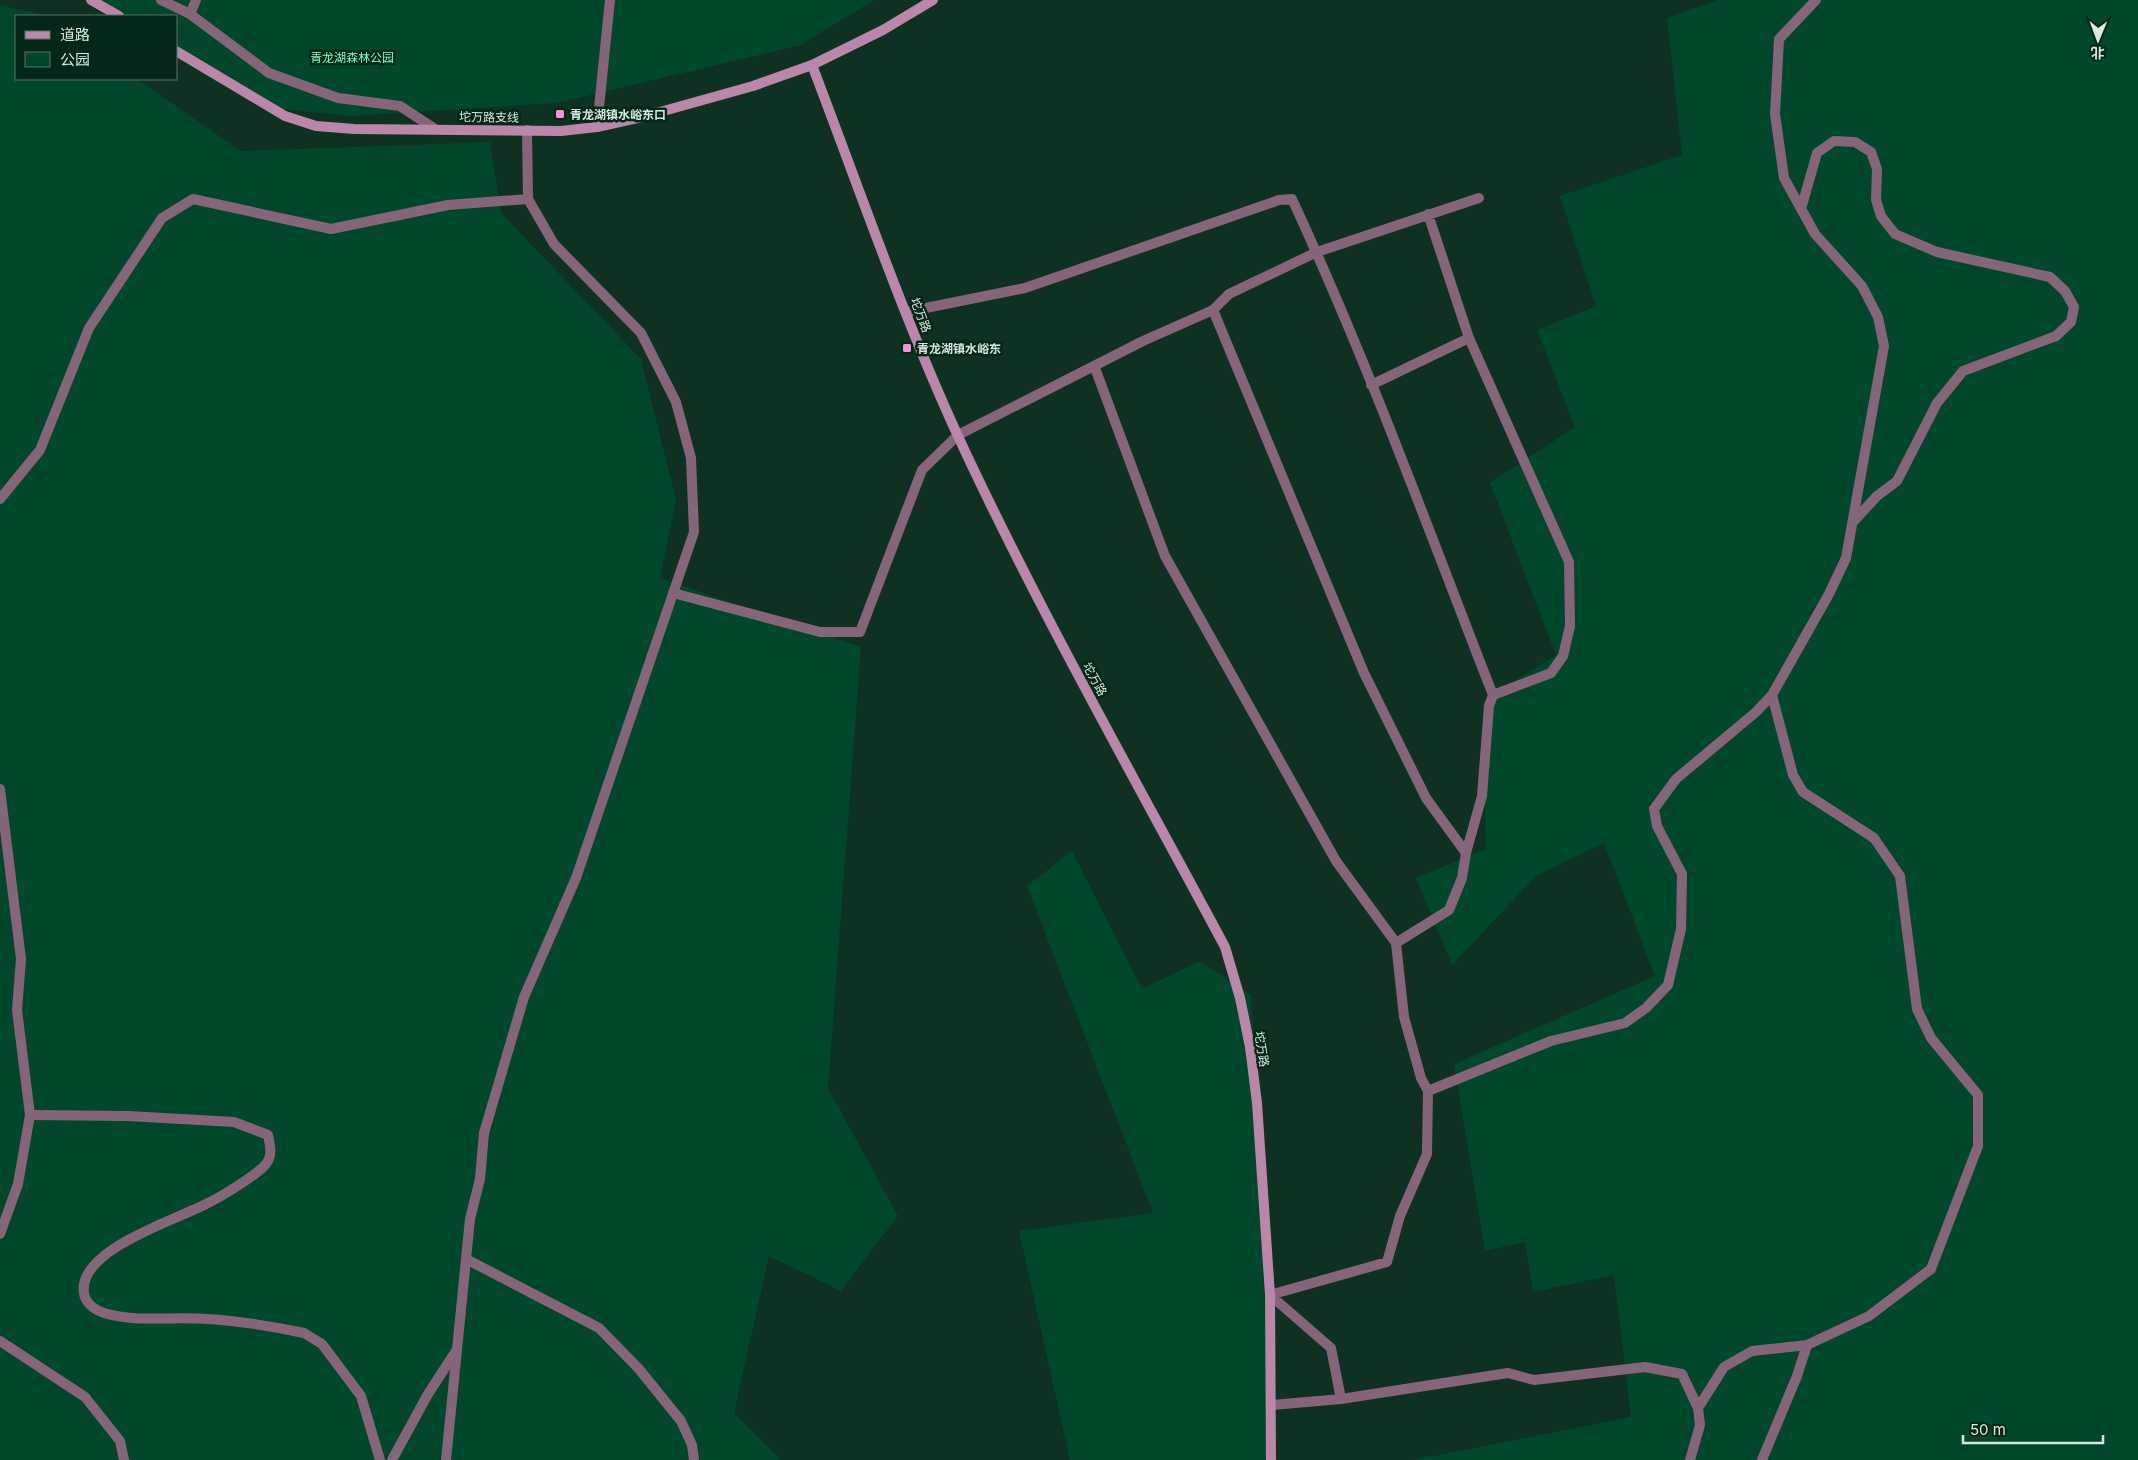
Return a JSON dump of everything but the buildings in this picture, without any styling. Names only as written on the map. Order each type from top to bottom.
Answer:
[{"type":"main road","points":[[91,0],[117,15]]},
{"type":"main road","points":[[812,65],[883,30],[933,0]]},
{"type":"main road","name":"坨万路支线","points":[[178,52],[286,116],[316,126],[354,129],[561,131],[597,127],[693,104],[754,86],[812,65]]},
{"type":"main road","name":"坨万路","points":[[812,65],[906,312],[958,436],[1051,626],[1225,947],[1240,998],[1250,1047],[1257,1103],[1270,1295],[1271,1460]]},
{"type":"street","points":[[161,0],[190,14],[269,72],[338,98],[400,106],[434,129]]},
{"type":"street","points":[[190,14],[196,0]]},
{"type":"street","points":[[597,127],[610,0]]},
{"type":"street","points":[[1428,1091],[1551,1041],[1625,1023],[1646,1008],[1668,985],[1681,929],[1682,874],[1657,826],[1654,809],[1676,779],[1756,712],[1772,695],[1829,594],[1846,558],[1884,346],[1878,317],[1862,286],[1815,234],[1784,178],[1776,123],[1778,40],[1816,0]]},
{"type":"street","points":[[446,1460],[470,1219],[480,1179],[484,1133],[524,997],[576,878],[694,532],[691,458],[676,402],[641,334],[554,244],[528,199],[527,130]]},
{"type":"street","points":[[1802,209],[1817,153],[1834,141],[1855,142],[1871,152],[1877,169],[1876,200],[1880,216],[1895,234],[1937,252],[2050,277],[2066,290],[2074,307],[2071,322],[2056,336],[1962,371],[1937,403],[1897,481],[1877,496],[1852,523]]},
{"type":"street","points":[[673,594],[820,632],[860,632],[922,470],[958,436],[1095,368],[1143,341],[1213,310],[1229,294],[1317,252],[1479,198]]},
{"type":"street","points":[[0,499],[40,450],[89,328],[162,218],[193,199],[331,228],[448,205],[528,199]]},
{"type":"street","points":[[906,312],[1025,288],[1279,200],[1292,199],[1317,252],[1371,385],[1493,695],[1489,706],[1482,796],[1466,853],[1462,878],[1450,910],[1396,943]]},
{"type":"street","points":[[1428,214],[1470,338],[1569,562],[1570,626],[1563,656],[1551,673],[1493,695]]},
{"type":"street","points":[[1213,310],[1364,673],[1426,798],[1466,853]]},
{"type":"street","points":[[1371,385],[1470,338]]},
{"type":"street","points":[[1095,368],[1165,556],[1336,861],[1396,943],[1404,1016],[1421,1078],[1428,1091],[1427,1154],[1400,1216],[1387,1262],[1270,1295]]},
{"type":"street","points":[[1698,1408],[1724,1367],[1752,1351],[1807,1345],[1869,1316],[1931,1269],[1978,1146],[1978,1095],[1931,1038],[1917,1009],[1900,876],[1874,838],[1803,792],[1793,775],[1772,695]]},
{"type":"street","points":[[0,789],[21,959],[18,1010],[30,1115],[18,1184],[0,1234]]},
{"type":"street","points":[[30,1115],[128,1116],[234,1122],[268,1135],[271,1152],[266,1165],[208,1204],[119,1244],[97,1261],[88,1274],[84,1294],[90,1305],[104,1313],[162,1319],[252,1322],[304,1333],[312,1337],[322,1344],[361,1396],[380,1460]]},
{"type":"street","points":[[466,1259],[599,1328],[639,1369],[681,1421],[692,1445],[694,1460]]},
{"type":"street","points":[[1270,1295],[1331,1348],[1341,1399]]},
{"type":"street","points":[[0,1341],[85,1397],[120,1441],[124,1460]]},
{"type":"street","points":[[1762,1460],[1797,1376],[1807,1345]]},
{"type":"street","points":[[392,1460],[428,1394],[457,1349]]},
{"type":"street","points":[[1272,1405],[1341,1399],[1508,1373],[1534,1380],[1645,1367],[1682,1374],[1698,1408],[1700,1426],[1690,1460]]},
{"type":"green space","name":"青龙湖森林公园","points":[[100,0],[874,0],[801,45],[557,103],[351,116],[269,108],[178,50],[178,15],[124,15]]},
{"type":"green space","points":[[1718,0],[2138,0],[2138,1460],[1414,1460],[1631,1417],[1614,1275],[1533,1292],[1525,1242],[1485,1251],[1454,1064],[1655,976],[1604,843],[1536,876],[1452,965],[1416,878],[1486,849],[1483,702],[1556,655],[1490,483],[1575,427],[1537,330],[1596,306],[1560,196],[1682,155],[1667,18]]},
{"type":"green space","points":[[0,5],[44,15],[15,15],[15,80],[138,80],[241,151],[490,142],[501,213],[641,359],[676,499],[660,578],[861,647],[828,1088],[898,1216],[841,1291],[769,1256],[734,1413],[781,1460],[0,1460]]},
{"type":"green space","points":[[1072,851],[1142,989],[1200,961],[1251,995],[1271,1450],[1269,1460],[1070,1460],[1019,1231],[1153,1213],[1027,886]]},
{"type":"place","name":"青龙湖镇水峪东口","points":[[560,114]]},
{"type":"place","name":"青龙湖镇水峪东","points":[[907,348]]}]
